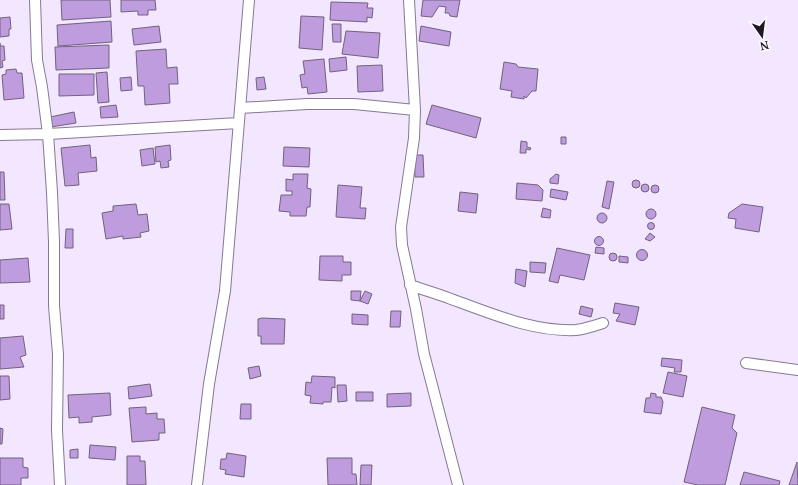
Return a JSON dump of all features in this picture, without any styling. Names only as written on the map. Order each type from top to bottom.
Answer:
[{"type":"street","points":[[35,0],[37,60],[48,134],[54,242],[54,306],[58,354],[57,430],[60,485]]},
{"type":"street","points":[[197,485],[209,384],[225,291],[246,52],[249,0]]},
{"type":"street","points":[[409,0],[415,110],[414,138],[401,227],[402,245],[424,354],[458,485]]},
{"type":"street","points":[[240,108],[307,104],[354,104],[415,110]]},
{"type":"street","points":[[0,135],[48,134],[239,123]]},
{"type":"street","points":[[410,285],[483,311],[515,321],[546,328],[578,330],[603,323]]},
{"type":"street","points":[[746,363],[798,370]]},
{"type":"building","points":[[61,0],[110,0],[111,17],[62,20]]},
{"type":"building","points":[[121,0],[155,0],[156,10],[148,10],[148,15],[138,15],[138,11],[121,12]]},
{"type":"building","points":[[423,0],[460,0],[457,17],[450,16],[449,13],[445,13],[446,7],[439,6],[432,17],[421,16]]},
{"type":"building","points":[[331,2],[368,3],[367,8],[373,8],[372,18],[367,17],[367,22],[330,20]]},
{"type":"building","points":[[301,16],[324,17],[322,50],[299,48]]},
{"type":"building","points":[[10,17],[11,29],[9,29],[9,36],[0,37],[0,18]]},
{"type":"building","points":[[111,21],[112,42],[58,46],[57,25]]},
{"type":"building","points":[[332,24],[341,24],[341,42],[333,42]]},
{"type":"building","points":[[159,26],[161,42],[134,45],[132,29]]},
{"type":"building","points":[[421,26],[451,32],[449,46],[419,41]]},
{"type":"building","points":[[346,31],[380,33],[378,58],[342,54]]},
{"type":"building","points":[[109,45],[109,68],[56,70],[55,47]]},
{"type":"building","points":[[0,46],[4,46],[5,60],[2,61],[3,67],[0,68]]},
{"type":"building","points":[[166,49],[167,68],[177,67],[178,84],[169,84],[170,103],[145,105],[144,86],[138,86],[136,51]]},
{"type":"building","points":[[346,57],[347,70],[330,72],[329,59]]},
{"type":"building","points":[[324,59],[327,92],[308,94],[307,87],[302,88],[300,75],[305,74],[303,61]]},
{"type":"building","points":[[504,62],[516,64],[518,67],[538,69],[536,91],[532,91],[526,98],[524,96],[524,99],[511,97],[512,91],[500,89]]},
{"type":"building","points":[[382,65],[383,91],[358,92],[357,66]]},
{"type":"building","points":[[16,69],[17,73],[22,73],[24,98],[4,100],[2,75],[6,74],[6,70]]},
{"type":"building","points":[[107,72],[109,102],[98,103],[96,73]]},
{"type":"building","points":[[59,74],[94,74],[94,95],[59,96]]},
{"type":"building","points":[[131,77],[132,90],[121,91],[120,78]]},
{"type":"building","points":[[264,77],[266,89],[257,90],[256,78]]},
{"type":"building","points":[[116,105],[118,117],[101,118],[100,107]]},
{"type":"building","points":[[432,105],[481,118],[476,138],[426,124]]},
{"type":"building","points":[[74,112],[76,123],[51,127],[50,117]]},
{"type":"building","points":[[561,137],[566,137],[566,144],[561,144]]},
{"type":"building","points":[[521,141],[527,142],[527,147],[531,148],[530,150],[526,149],[526,153],[520,153]]},
{"type":"building","points":[[90,145],[91,158],[96,157],[97,171],[78,173],[79,185],[65,186],[61,148]]},
{"type":"building","points":[[170,145],[171,160],[168,161],[169,167],[161,168],[160,161],[156,162],[155,147]]},
{"type":"building","points":[[284,147],[310,148],[309,167],[283,166]]},
{"type":"building","points":[[153,148],[155,164],[142,166],[140,150]]},
{"type":"building","points":[[414,155],[423,155],[424,177],[415,177]]},
{"type":"building","points":[[0,172],[4,172],[5,200],[0,200]]},
{"type":"building","points":[[293,174],[308,174],[307,188],[311,189],[310,207],[307,207],[306,216],[290,216],[290,212],[279,211],[281,195],[292,195],[292,191],[286,191],[286,179],[293,180]]},
{"type":"building","points":[[556,174],[559,175],[558,184],[550,183],[550,179]]},
{"type":"building","points":[[634,180],[638,180],[640,184],[638,188],[634,188],[632,186],[632,182]]},
{"type":"building","points":[[607,181],[614,182],[609,209],[602,207]]},
{"type":"building","points":[[517,183],[538,185],[543,190],[542,201],[516,199]]},
{"type":"building","points":[[643,184],[647,184],[649,188],[647,192],[643,192],[641,190],[641,186]]},
{"type":"building","points":[[338,185],[362,187],[360,208],[366,208],[365,219],[336,217]]},
{"type":"building","points":[[653,185],[657,185],[659,189],[657,193],[653,193],[651,191],[651,187]]},
{"type":"building","points":[[551,189],[568,192],[566,200],[550,197]]},
{"type":"building","points":[[460,192],[478,194],[476,213],[458,211]]},
{"type":"building","points":[[0,204],[9,204],[12,229],[0,230]]},
{"type":"building","points":[[136,204],[138,215],[147,214],[149,231],[140,233],[141,237],[123,239],[123,236],[106,239],[102,213],[113,211],[113,206]]},
{"type":"building","points":[[742,204],[763,207],[759,232],[735,228],[736,219],[728,218],[729,213]]},
{"type":"building","points":[[543,208],[551,210],[550,218],[541,217]]},
{"type":"building","points":[[651,209],[656,214],[651,219],[646,214]]},
{"type":"building","points":[[600,213],[604,213],[606,214],[606,222],[600,223],[597,220],[597,216]]},
{"type":"building","points":[[651,222],[654,223],[654,229],[651,230],[648,229],[647,226],[648,223]]},
{"type":"building","points":[[66,229],[73,229],[73,248],[65,248]]},
{"type":"building","points":[[650,233],[655,237],[650,241],[645,239]]},
{"type":"building","points":[[599,236],[604,241],[599,246],[594,241]]},
{"type":"building","points":[[596,247],[604,248],[604,254],[595,253]]},
{"type":"building","points":[[557,248],[590,255],[584,280],[560,275],[558,283],[549,281]]},
{"type":"building","points":[[640,250],[644,250],[646,251],[646,259],[640,260],[637,257],[637,253]]},
{"type":"building","points":[[611,253],[615,253],[617,257],[615,261],[611,261],[609,259],[609,255]]},
{"type":"building","points":[[320,256],[343,256],[343,262],[351,262],[351,275],[342,275],[342,281],[319,280]]},
{"type":"building","points":[[619,256],[628,257],[628,263],[619,262]]},
{"type":"building","points":[[28,258],[30,282],[0,283],[0,260]]},
{"type":"building","points":[[530,262],[546,263],[545,273],[530,272]]},
{"type":"building","points":[[516,269],[527,271],[525,287],[515,283]]},
{"type":"building","points":[[351,291],[361,291],[360,301],[351,300]]},
{"type":"building","points":[[365,291],[372,294],[368,304],[360,301]]},
{"type":"building","points":[[615,303],[639,307],[635,325],[616,321],[620,314],[613,313]]},
{"type":"building","points":[[0,305],[4,305],[4,319],[0,319]]},
{"type":"building","points":[[581,306],[593,309],[591,317],[579,314]]},
{"type":"building","points":[[391,311],[401,311],[400,327],[390,327]]},
{"type":"building","points":[[352,314],[368,315],[368,325],[352,324]]},
{"type":"building","points":[[258,319],[285,319],[284,344],[261,344],[261,336],[258,336]]},
{"type":"building","points":[[23,336],[26,355],[20,357],[24,367],[0,369],[0,338]]},
{"type":"building","points":[[662,358],[682,360],[681,372],[674,372],[675,368],[661,366]]},
{"type":"building","points":[[259,366],[261,376],[250,379],[248,368]]},
{"type":"building","points":[[668,372],[687,376],[683,397],[663,393]]},
{"type":"building","points":[[0,376],[9,376],[10,399],[0,400]]},
{"type":"building","points":[[312,376],[335,377],[335,388],[332,387],[331,402],[323,402],[323,404],[310,403],[311,396],[305,395],[306,382],[311,383]]},
{"type":"building","points":[[150,384],[152,396],[129,399],[128,387]]},
{"type":"building","points":[[337,385],[346,385],[347,401],[338,402]]},
{"type":"building","points":[[356,392],[373,392],[373,401],[356,401]]},
{"type":"building","points":[[110,393],[111,415],[92,417],[92,422],[79,423],[79,417],[69,418],[68,395]]},
{"type":"building","points":[[411,393],[411,406],[387,407],[387,394]]},
{"type":"building","points":[[651,393],[656,394],[656,397],[661,397],[663,402],[661,414],[644,412],[646,398],[650,398]]},
{"type":"building","points":[[241,404],[251,404],[251,419],[240,419]]},
{"type":"building","points":[[146,407],[146,414],[157,413],[157,419],[164,419],[165,433],[159,433],[159,440],[132,442],[129,408]]},
{"type":"building","points":[[702,407],[735,415],[732,428],[737,433],[725,485],[698,485],[684,482]]},
{"type":"building","points":[[0,428],[3,429],[2,444],[0,444]]},
{"type":"building","points":[[90,445],[116,447],[115,460],[89,458]]},
{"type":"building","points":[[78,449],[78,458],[70,458],[70,450]]},
{"type":"building","points":[[227,453],[246,456],[244,477],[225,474],[226,470],[220,469],[221,459],[226,459]]},
{"type":"building","points":[[127,456],[140,456],[140,461],[145,461],[146,485],[127,485]]},
{"type":"building","points":[[0,458],[23,458],[23,467],[28,468],[28,478],[21,478],[21,485],[0,485]]},
{"type":"building","points":[[327,458],[352,458],[352,474],[356,474],[357,485],[328,485]]},
{"type":"building","points":[[797,462],[798,485],[789,485]]},
{"type":"building","points":[[361,465],[372,465],[371,485],[360,485]]},
{"type":"building","points":[[744,472],[780,481],[779,485],[740,485]]}]
